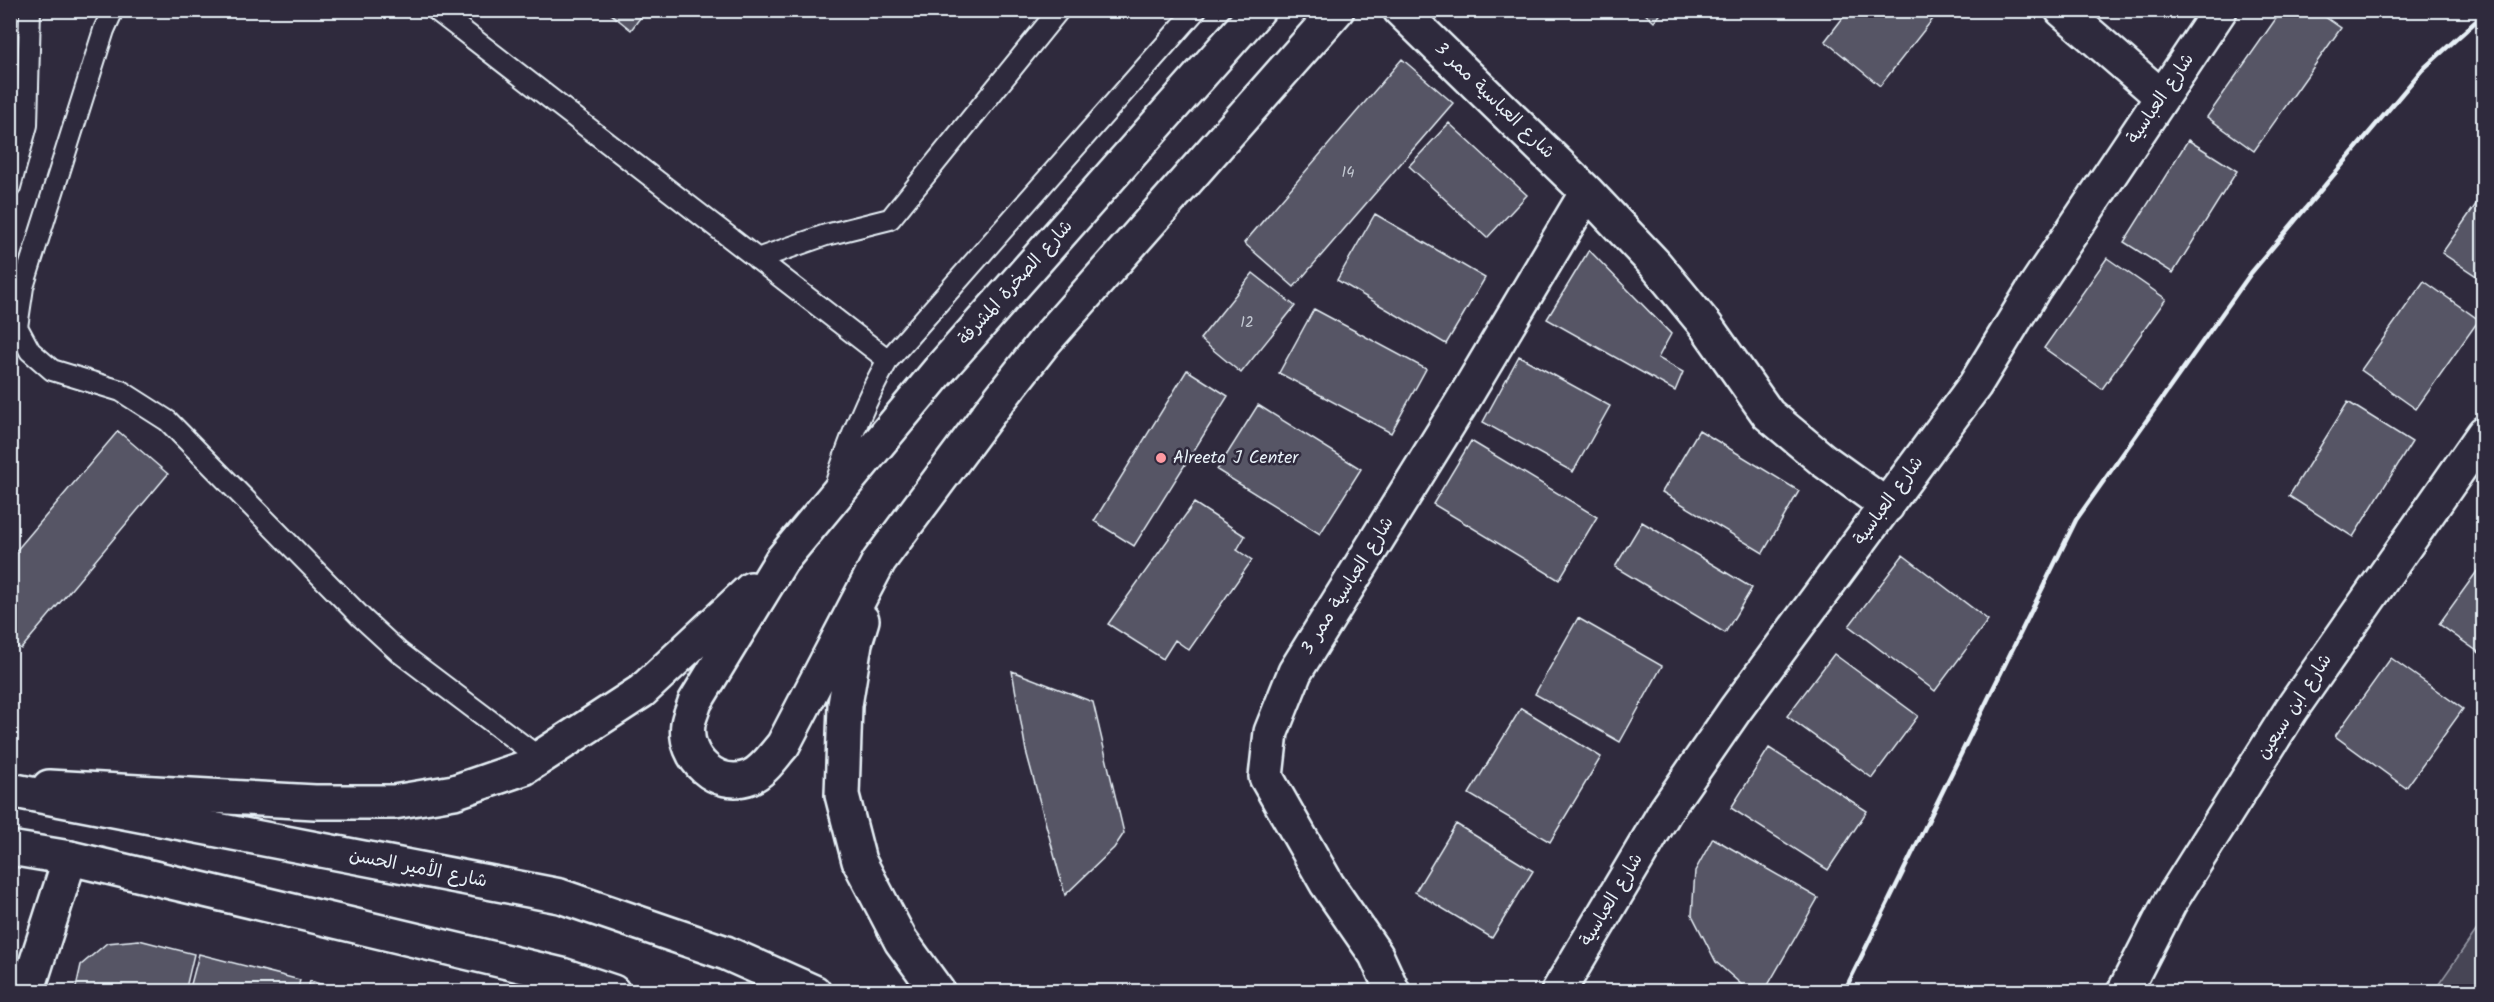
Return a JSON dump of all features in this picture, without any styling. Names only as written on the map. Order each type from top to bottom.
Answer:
[{"type":"main road","name":"شارع الصخرة المشرفة","points":[[781,561],[940,368],[1258,10]]},
{"type":"main road","points":[[781,561],[695,702],[687,725],[690,748],[701,765],[714,776],[729,780],[749,777],[764,767],[783,745],[879,561],[1045,341],[1337,10]]},
{"type":"main road","name":"شارع العباسية ممر 3","points":[[1400,10],[1587,192],[1655,264],[1706,326],[1768,414],[1823,460],[1887,506]]},
{"type":"main road","points":[[2062,10],[2163,97]]},
{"type":"main road","name":"شارع العباسية","points":[[1558,992],[1666,810],[1735,710],[1975,385],[2032,290],[2220,10]]},
{"type":"main road","name":"شارع العباسية ممر 3","points":[[1394,992],[1377,955],[1327,884],[1266,777],[1271,732],[1295,672],[1462,402],[1587,192]]},
{"type":"main road","name":"شارع ابن سبعين","points":[[2124,992],[2169,904],[2291,710],[2484,433]]},
{"type":"main road","points":[[10,784],[315,802],[394,802],[454,792],[524,768],[541,759],[642,691],[781,561]]},
{"type":"main road","points":[[879,561],[855,643],[845,705],[842,795],[859,861],[901,941],[938,992]]},
{"type":"main road","name":"شارع الأمير الحسن","points":[[10,790],[560,896],[726,953],[814,992]]},
{"type":"main road","points":[[10,848],[70,858],[562,975],[613,992]]},
{"type":"main road","points":[[27,992],[70,858]]},
{"type":"lane","points":[[10,187],[27,125],[30,10]]},
{"type":"lane","points":[[113,10],[104,30],[23,287],[16,327],[30,351],[52,370],[121,391],[168,421],[362,618],[399,652],[541,759]]},
{"type":"lane","points":[[436,10],[888,360]]},
{"type":"lane","points":[[757,259],[826,235],[890,219],[1059,10]]},
{"type":"lane","points":[[830,501],[852,430],[869,392],[888,360],[1196,10]]},
{"type":"shaded area","points":[[2483,921],[2483,991],[2434,991]]},
{"type":"building","points":[[606,10],[646,10],[631,30]]},
{"type":"building","points":[[1641,10],[1664,10],[1654,22]]},
{"type":"building","points":[[1849,10],[1940,10],[1880,86],[1825,41]]},
{"type":"building","points":[[2282,10],[2315,10],[2341,28],[2254,151],[2207,117]]},
{"type":"building","points":[[1402,59],[1453,103],[1294,287],[1244,243]]},
{"type":"building","points":[[1449,123],[1527,195],[1487,238],[1409,166]]},
{"type":"building","points":[[2188,140],[2237,171],[2173,273],[2124,242]]},
{"type":"building","points":[[2484,193],[2484,281],[2442,253]]},
{"type":"building","points":[[1375,214],[1485,278],[1446,344],[1337,280]]},
{"type":"building","points":[[1589,250],[1671,334],[1658,358],[1683,372],[1675,391],[1547,319]]},
{"type":"building","points":[[2107,258],[2166,299],[2102,389],[2044,348]]},
{"type":"building","points":[[1253,273],[1295,306],[1241,373],[1200,339]]},
{"type":"building","points":[[2424,281],[2479,320],[2416,409],[2361,370]]},
{"type":"building","points":[[1314,309],[1426,369],[1391,433],[1279,373]]},
{"type":"building","points":[[1519,356],[1610,406],[1573,472],[1483,422]]},
{"type":"building","name":"Alreeta J Center","points":[[1187,370],[1228,396],[1134,546],[1094,521]]},
{"type":"building","points":[[2348,402],[2412,442],[2353,537],[2289,496]]},
{"type":"building","points":[[1258,405],[1361,469],[1320,534],[1217,470]]},
{"type":"building","points":[[1699,430],[1799,491],[1763,553],[1662,492]]},
{"type":"building","points":[[118,431],[168,474],[21,649],[10,641],[10,558]]},
{"type":"building","points":[[1471,441],[1597,517],[1559,580],[1433,504]]},
{"type":"building","points":[[1194,503],[1245,536],[1237,550],[1252,560],[1189,650],[1175,640],[1163,659],[1108,624]]},
{"type":"building","points":[[1642,522],[1752,588],[1725,633],[1615,567]]},
{"type":"building","points":[[1903,555],[1988,620],[1935,691],[1849,626]]},
{"type":"building","points":[[2484,563],[2484,656],[2439,624]]},
{"type":"building","points":[[1578,618],[1662,666],[1620,742],[1535,694]]},
{"type":"building","points":[[1834,654],[1918,716],[1872,778],[1787,716]]},
{"type":"building","points":[[2391,658],[2463,709],[2406,788],[2335,736]]},
{"type":"building","points":[[1012,671],[1093,702],[1124,833],[1114,848],[1065,895],[1026,751]]},
{"type":"building","points":[[1521,708],[1601,757],[1550,842],[1469,794]]},
{"type":"building","points":[[1769,748],[1867,811],[1828,870],[1731,808]]},
{"type":"building","points":[[1456,824],[1533,871],[1492,938],[1415,892]]},
{"type":"building","points":[[1713,838],[1818,898],[1764,992],[1750,992],[1716,962],[1692,915],[1695,871]]},
{"type":"building","points":[[139,940],[194,954],[185,992],[75,992],[81,965],[107,943]]},
{"type":"building","points":[[199,954],[300,980],[297,992],[189,992]]},
{"type":"building","points":[[310,981],[347,992],[307,992]]},
{"type":"railway","points":[[1844,992],[2076,520],[2251,273],[2422,70],[2484,14]]},
{"type":"place","name":"Alreeta J Center","points":[[1161,458]]}]
